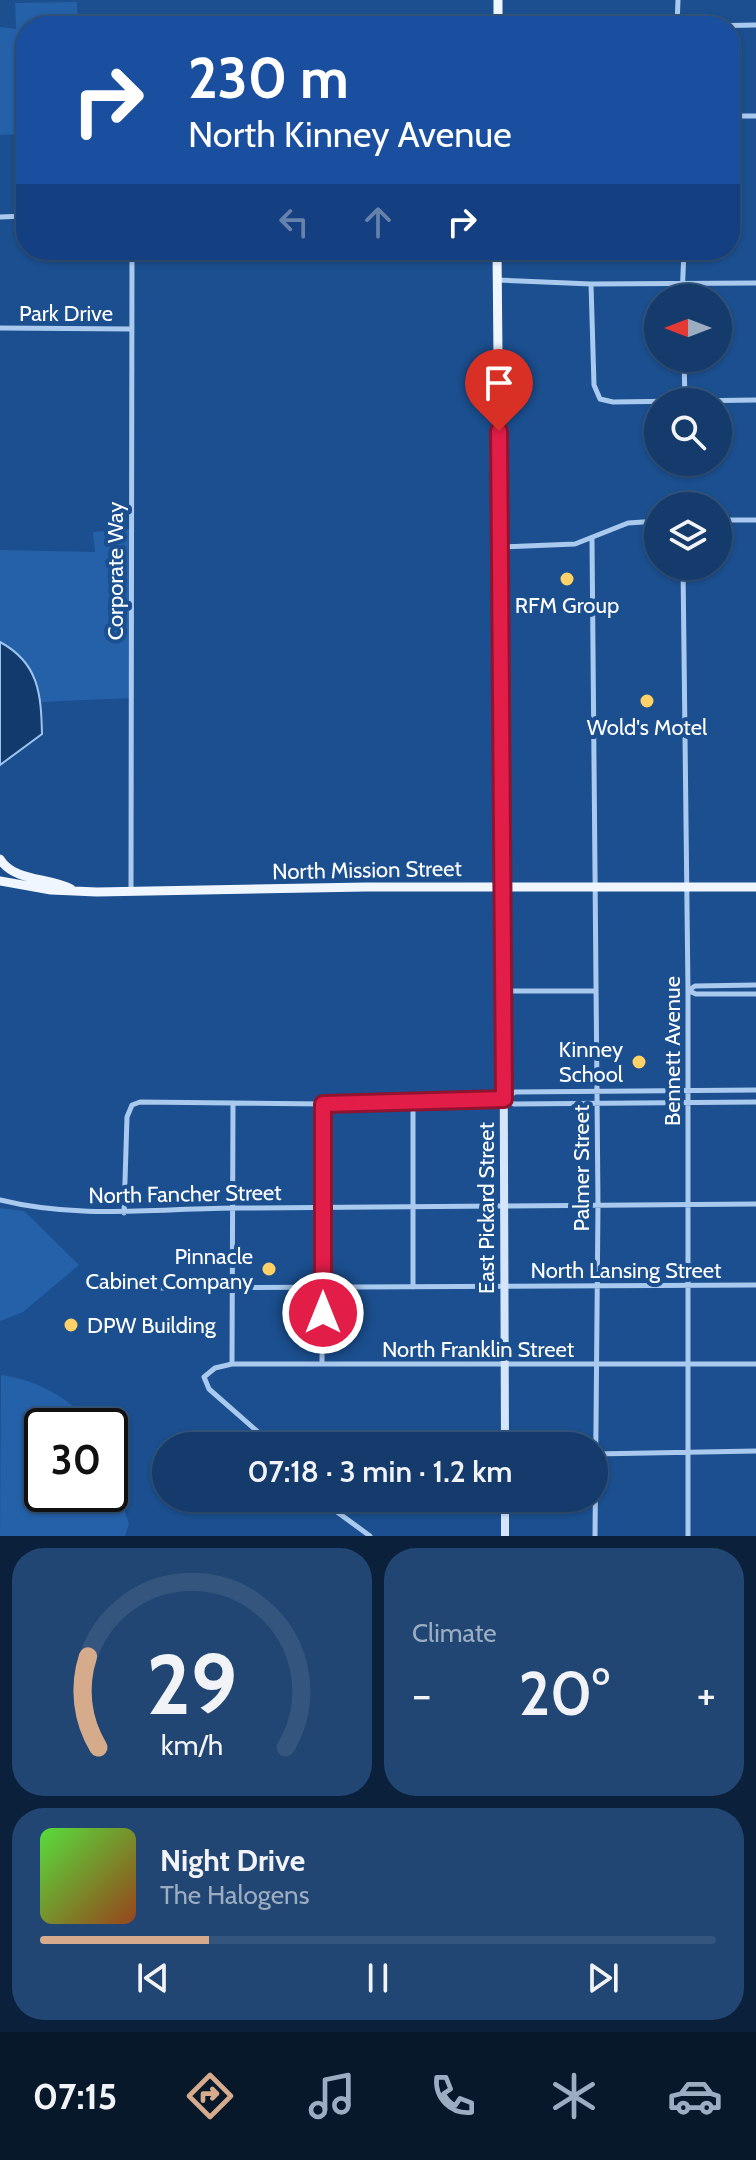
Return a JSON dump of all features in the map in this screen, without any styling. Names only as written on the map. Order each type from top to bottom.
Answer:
[{"type":"main road","name":"East Pickard Street","points":[[497,260],[505,1432]]},
{"type":"main road","name":"North Mission Street","points":[[0,859],[12,872],[56,882],[74,890]]},
{"type":"main road","name":"North Mission Street","points":[[0,859],[0,871]]},
{"type":"main road","name":"North Mission Street","points":[[0,881],[45,889],[131,892],[503,886],[756,887]]},
{"type":"main road","points":[[505,1512],[505,1536]]},
{"type":"street","name":"Corporate Way","points":[[131,892],[132,260]]},
{"type":"street","points":[[682,283],[683,260]]},
{"type":"street","points":[[497,280],[591,284],[756,283]]},
{"type":"street","points":[[591,284],[594,385],[600,399],[644,402]]},
{"type":"street","name":"Park Drive","points":[[0,328],[132,329]]},
{"type":"street","points":[[732,400],[756,400]]},
{"type":"street","points":[[732,520],[756,520]]},
{"type":"street","points":[[500,547],[560,546],[592,539],[628,523],[644,522]]},
{"type":"street","name":"Palmer Street","points":[[592,539],[598,1204],[594,1432]]},
{"type":"street","name":"Bennett Avenue","points":[[683,580],[688,991],[688,1536]]},
{"type":"street","points":[[688,991],[695,986],[756,985]]},
{"type":"street","points":[[504,991],[596,991]]},
{"type":"street","points":[[688,991],[696,994],[756,994]]},
{"type":"street","points":[[504,1099],[515,1092],[756,1090]]},
{"type":"street","points":[[124,1213],[127,1117],[132,1105],[140,1102],[323,1104],[504,1099],[514,1104],[756,1102]]},
{"type":"street","points":[[413,1100],[413,1287]]},
{"type":"street","points":[[232,1364],[233,1103]]},
{"type":"street","points":[[322,1364],[323,1104]]},
{"type":"street","name":"North Fancher Street","points":[[0,1200],[58,1211],[124,1213],[231,1208],[756,1204]]},
{"type":"street","name":"North Lansing Street","points":[[161,1288],[756,1285]]},
{"type":"street","name":"North Franklin Street","points":[[258,1432],[209,1389],[204,1377],[215,1368],[232,1364],[756,1364]]},
{"type":"street","points":[[608,1454],[756,1451]]},
{"type":"street","points":[[337,1512],[370,1536]]},
{"type":"street","name":"Palmer Street","points":[[595,1512],[595,1536]]},
{"type":"shaded area","points":[[77,2],[78,16],[16,16],[16,29],[15,3]]},
{"type":"shaded area","points":[[0,27],[16,29],[16,134],[0,135]]},
{"type":"shaded area","points":[[131,529],[132,698],[41,702],[27,667],[16,653],[0,642],[0,550],[95,552],[93,532]]},
{"type":"shaded area","points":[[0,642],[13,650],[30,670],[39,693],[42,734],[0,765]]},
{"type":"shaded area","points":[[0,1208],[24,1211],[79,1265],[23,1312],[0,1321]]},
{"type":"shaded area","points":[[1,1375],[40,1386],[76,1408],[24,1408],[24,1512],[125,1512],[129,1524],[125,1536],[0,1536]]},
{"type":"place","name":"RFM Group","points":[[567,579]]},
{"type":"place","name":"Wold's Motel","points":[[647,701]]},
{"type":"place","name":"Kinney School","points":[[639,1062]]},
{"type":"place","name":"Pinnacle Cabinet Company","points":[[269,1269]]},
{"type":"place","name":"DPW Building","points":[[71,1325]]},
{"type":"route","points":[[323,1313],[323,1104],[504,1099],[499,431]]}]
